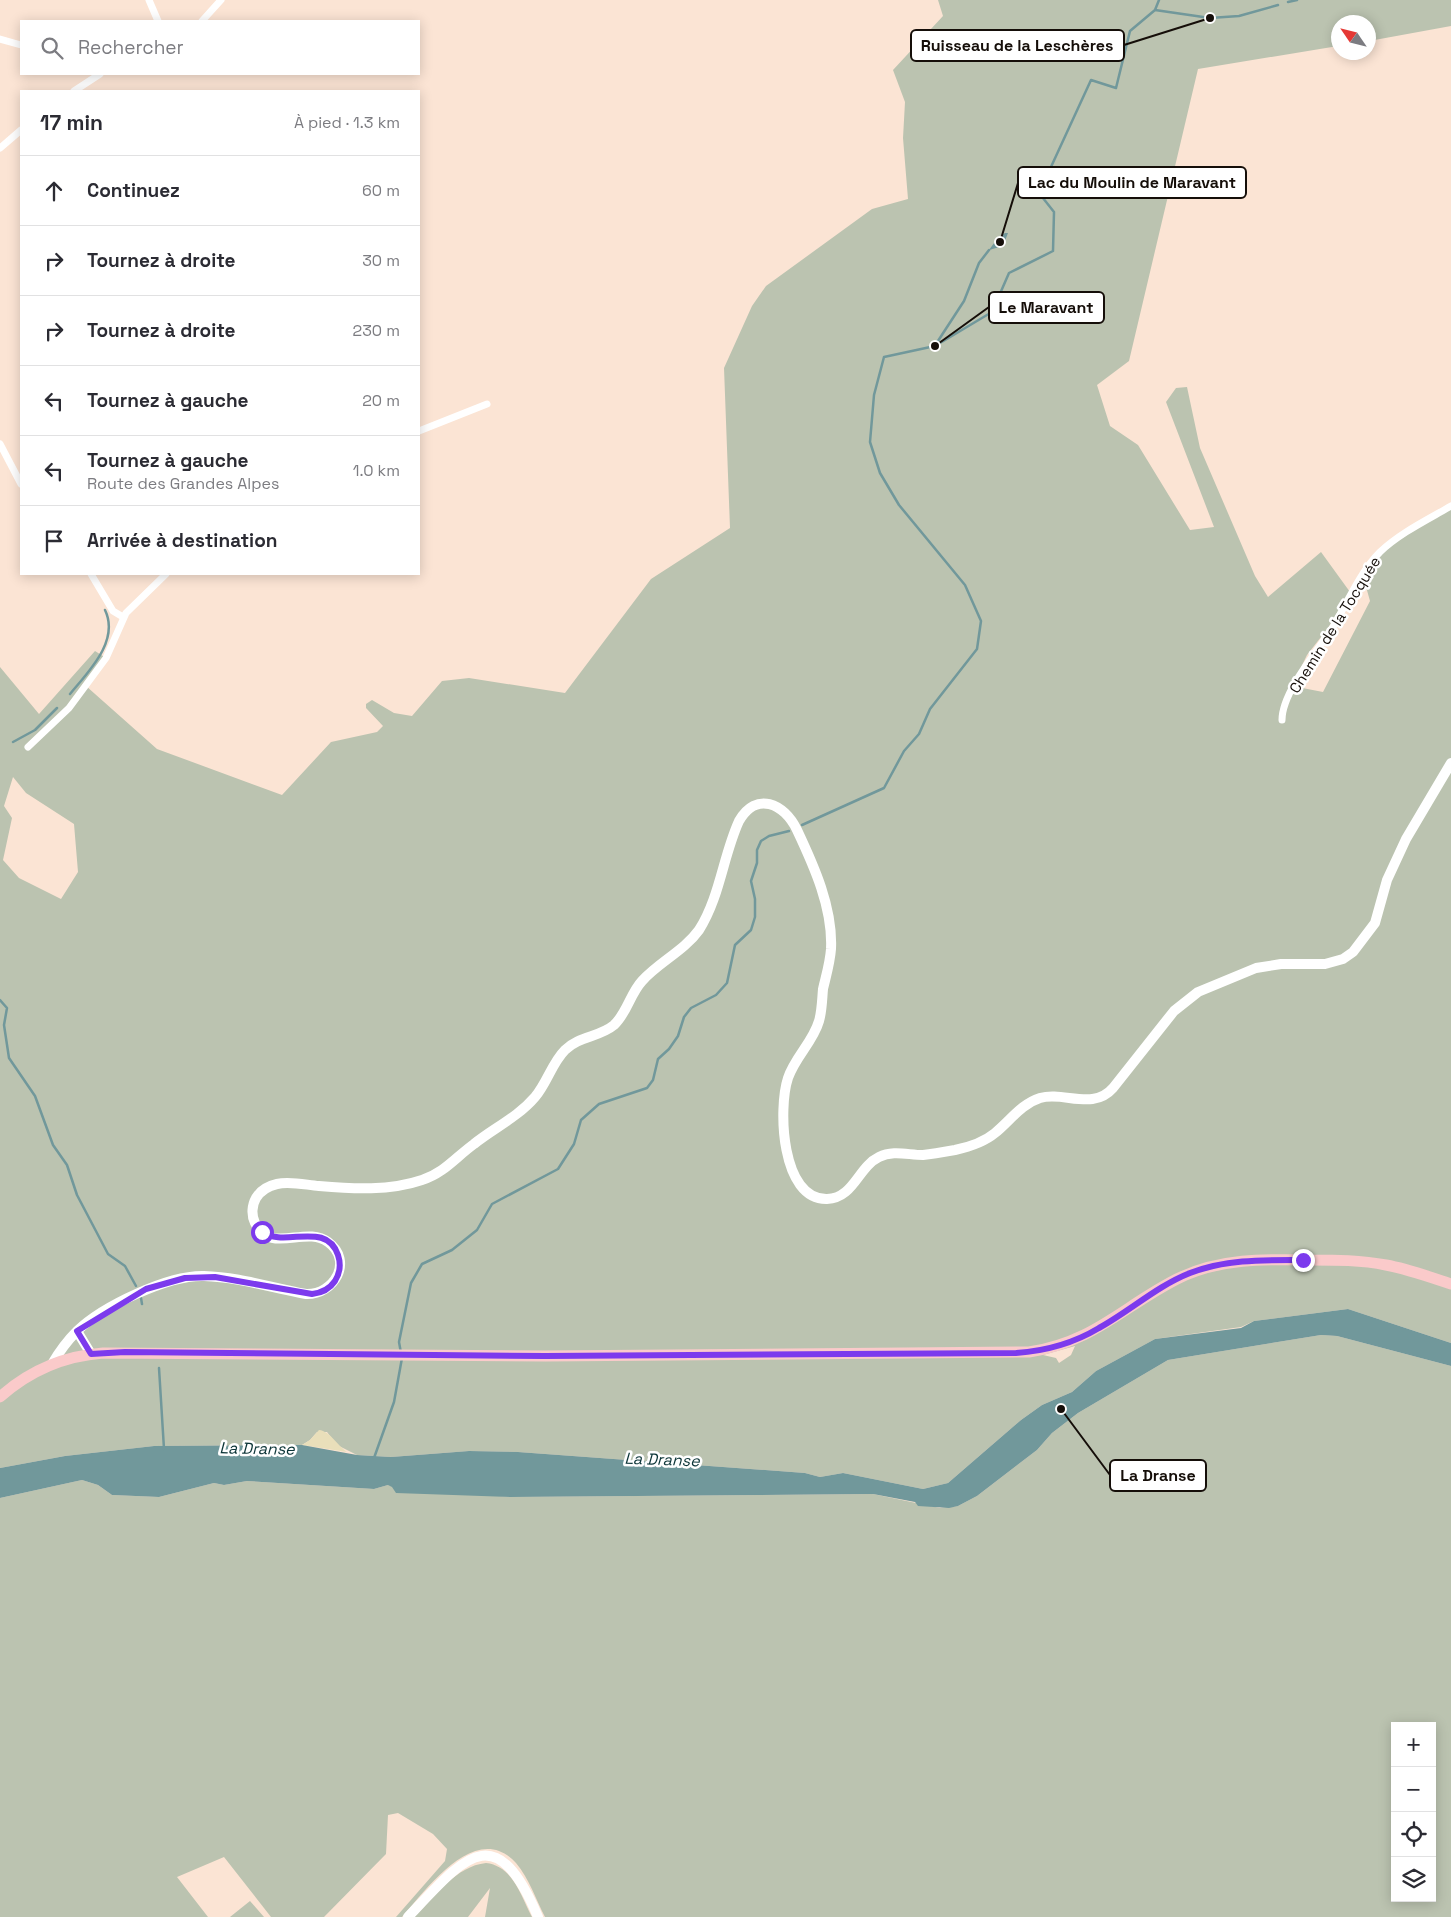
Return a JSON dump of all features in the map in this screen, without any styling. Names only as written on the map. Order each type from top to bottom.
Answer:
[{"type":"main road","points":[[0,1397],[21,1381],[52,1364],[91,1354],[1016,1353],[1041,1350],[1077,1339],[1100,1328],[1177,1279],[1201,1269],[1226,1263],[1265,1260],[1364,1262],[1397,1267],[1451,1284]]},
{"type":"street","points":[[149,0],[158,20]]},
{"type":"street","points":[[203,20],[222,0]]},
{"type":"street","points":[[0,39],[20,45]]},
{"type":"street","points":[[75,90],[95,75]]},
{"type":"street","points":[[0,148],[20,131]]},
{"type":"street","points":[[420,431],[487,404]]},
{"type":"street","points":[[0,444],[20,482]]},
{"type":"street","name":"Chemin de la Tocquée","points":[[1282,720],[1284,709],[1308,662],[1374,560],[1399,538],[1451,506]]},
{"type":"street","points":[[92,575],[113,611],[123,617]]},
{"type":"street","points":[[28,746],[63,714],[96,672],[114,644],[123,617],[165,575]]},
{"type":"street","points":[[52,1364],[77,1331],[146,1289],[185,1278],[220,1278],[306,1294],[318,1293],[328,1288],[336,1279],[339,1268],[338,1256],[333,1246],[323,1239],[312,1236],[278,1239],[267,1236],[258,1228],[253,1218],[253,1206],[258,1196],[266,1188],[282,1183],[363,1187],[401,1185],[420,1180],[448,1168],[474,1143],[512,1118],[536,1096],[564,1050],[575,1042],[614,1024],[642,982],[688,942],[698,930],[721,878],[736,828],[745,812],[753,806],[763,803],[774,805],[790,818],[815,873],[828,917],[830,956],[819,1020],[812,1036],[796,1059],[788,1076],[783,1112],[788,1154],[796,1177],[812,1195],[830,1199],[847,1191],[870,1163],[880,1156],[892,1153],[927,1154],[972,1145],[990,1137],[1025,1106],[1040,1098],[1056,1096],[1091,1100],[1101,1098],[1113,1088],[1174,1011],[1191,996],[1204,989],[1264,966],[1324,964],[1348,956],[1363,941],[1375,923],[1387,880],[1406,839],[1451,763]]},
{"type":"street","points":[[77,1331],[91,1354]]},
{"type":"street","points":[[408,1917],[459,1866],[470,1858],[484,1856],[498,1858],[510,1866],[518,1877],[538,1917]]},
{"type":"green space","points":[[938,0],[1451,0],[1451,26],[1376,40],[1376,15],[1331,15],[1331,47],[1198,69],[1129,361],[1097,385],[1110,426],[1138,445],[1190,530],[1214,527],[1166,402],[1176,388],[1187,387],[1200,448],[1255,576],[1268,597],[1321,552],[1350,592],[1328,628],[1307,655],[1292,686],[1323,692],[1370,601],[1363,576],[1378,554],[1451,506],[1451,1343],[1348,1309],[1254,1321],[1241,1327],[1155,1339],[1096,1371],[1072,1392],[1042,1405],[1021,1420],[948,1483],[923,1489],[843,1473],[820,1477],[805,1473],[518,1452],[469,1451],[391,1457],[357,1455],[337,1445],[327,1432],[317,1432],[302,1445],[154,1446],[65,1456],[0,1468],[0,667],[39,714],[95,651],[106,658],[86,686],[157,749],[282,795],[331,742],[377,732],[383,726],[366,708],[366,704],[372,700],[394,713],[412,716],[442,681],[469,678],[565,693],[651,579],[730,528],[724,368],[752,306],[766,286],[872,209],[908,199],[903,138],[905,102],[893,70],[943,16]],"holes":[[[13,777],[26,793],[74,824],[78,872],[61,899],[19,878],[3,860],[12,818],[4,806]],[[1075,1346],[1071,1355],[1059,1363],[1056,1358],[1043,1355]]]},
{"type":"green space","points":[[1321,1335],[1337,1336],[1451,1366],[1451,1917],[545,1917],[529,1882],[516,1863],[501,1852],[485,1849],[469,1854],[453,1863],[438,1876],[402,1917],[396,1917],[445,1861],[447,1849],[433,1834],[398,1813],[388,1815],[386,1854],[324,1917],[271,1917],[224,1857],[177,1877],[208,1917],[0,1917],[0,1498],[82,1480],[98,1485],[112,1495],[159,1497],[214,1483],[224,1485],[247,1481],[374,1489],[388,1485],[511,1497],[873,1494],[940,1508],[958,1506],[977,1496],[1037,1450],[1052,1433],[1078,1413],[1168,1360]]},
{"type":"green space","points":[[486,1863],[495,1865],[510,1876],[520,1891],[532,1917],[485,1917],[490,1888],[468,1917],[414,1917],[455,1876],[475,1865]]},
{"type":"green space","points":[[250,1901],[264,1917],[230,1917]]},
{"type":"sand","points":[[319,1430],[330,1436],[347,1452],[302,1445],[310,1440]]},
{"type":"water","points":[[1008,233],[1003,246],[989,250],[997,239]]},
{"type":"water","name":"La Dranse","points":[[1348,1309],[1451,1343],[1451,1366],[1337,1336],[1321,1335],[1168,1360],[1078,1413],[1052,1433],[1037,1450],[977,1496],[958,1506],[949,1508],[918,1506],[915,1502],[873,1494],[511,1497],[396,1493],[388,1485],[374,1489],[247,1481],[224,1485],[214,1483],[159,1497],[112,1495],[98,1485],[82,1480],[0,1498],[0,1468],[65,1456],[154,1446],[302,1445],[357,1455],[391,1457],[469,1451],[518,1452],[805,1473],[820,1477],[843,1473],[923,1489],[948,1483],[1021,1420],[1042,1405],[1072,1392],[1096,1371],[1155,1339],[1241,1328],[1254,1321]]},
{"type":"waterway","points":[[802,825],[884,788],[904,751],[919,734],[930,709],[977,649],[981,621],[965,585],[899,505],[880,473],[870,442],[874,395],[884,357],[935,346],[992,312],[1009,273],[1053,251],[1054,212],[1039,193],[1091,80],[1116,88],[1130,31],[1155,10],[1159,0]]},
{"type":"waterway","points":[[1288,2],[1297,0]]},
{"type":"waterway","points":[[1155,10],[1210,18],[1239,16],[1278,5]]},
{"type":"waterway","points":[[936,344],[964,301],[979,263],[989,250]]},
{"type":"waterway","points":[[70,694],[93,666],[105,644],[109,622],[105,610]]},
{"type":"waterway","points":[[13,742],[35,730],[57,708]]},
{"type":"waterway","points":[[401,1353],[399,1342],[411,1283],[422,1264],[452,1250],[477,1230],[492,1204],[558,1169],[574,1144],[581,1120],[599,1104],[647,1088],[653,1080],[658,1059],[669,1049],[678,1036],[684,1017],[691,1008],[716,995],[727,983],[735,945],[751,930],[755,917],[755,899],[751,881],[757,863],[757,850],[761,841],[769,836],[789,831]]},
{"type":"waterway","points":[[0,1000],[7,1008],[4,1025],[9,1058],[35,1096],[53,1145],[67,1165],[77,1195],[108,1254],[125,1266],[136,1286]]},
{"type":"waterway","points":[[141,1298],[142,1304]]},
{"type":"waterway","points":[[374,1458],[394,1402],[402,1358]]},
{"type":"waterway","points":[[159,1368],[164,1449]]},
{"type":"place","name":"Ruisseau de la Leschères","points":[[1210,18]]},
{"type":"place","name":"Lac du Moulin de Maravant","points":[[1000,242]]},
{"type":"place","name":"Le Maravant","points":[[935,346]]},
{"type":"place","name":"La Dranse","points":[[1061,1409]]},
{"type":"route","points":[[262,1232],[267,1236],[278,1239],[312,1236],[328,1242],[333,1246],[340,1262],[336,1279],[328,1288],[312,1294],[205,1276],[165,1282],[138,1294],[77,1331],[91,1354],[125,1352],[545,1356],[1029,1352],[1065,1344],[1100,1328],[1166,1285],[1201,1269],[1239,1261],[1303,1260]]}]
